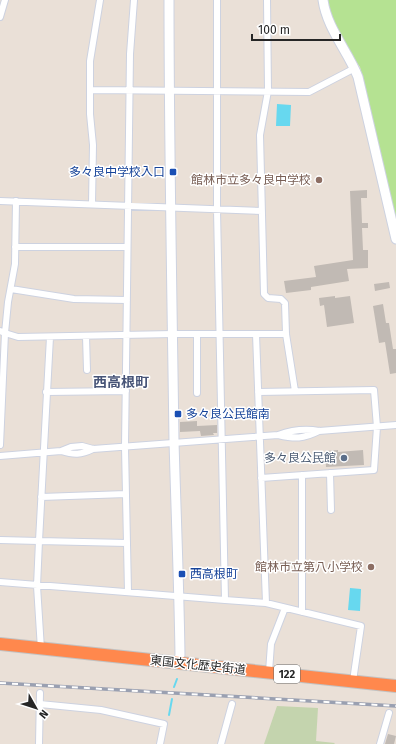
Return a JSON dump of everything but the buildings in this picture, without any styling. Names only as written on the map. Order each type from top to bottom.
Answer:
[{"type":"highway","name":"東国文化歴史街道","points":[[0,644],[396,686]]},
{"type":"street","points":[[0,17],[5,0]]},
{"type":"street","points":[[92,204],[93,146],[90,114],[90,61],[100,0]]},
{"type":"street","points":[[128,592],[125,447],[127,247],[130,54],[134,0]]},
{"type":"street","points":[[169,0],[170,208],[174,443],[180,655],[178,662]]},
{"type":"street","points":[[217,0],[217,210],[226,600]]},
{"type":"street","points":[[267,0],[268,91],[260,136],[264,294],[268,298],[281,299],[285,303],[286,334],[295,392]]},
{"type":"street","points":[[322,0],[332,27],[355,68],[396,240]]},
{"type":"street","points":[[91,90],[309,92],[355,68]]},
{"type":"street","points":[[0,201],[262,211]]},
{"type":"street","points":[[0,445],[2,332],[16,264],[16,201]]},
{"type":"street","points":[[16,247],[127,247]]},
{"type":"street","points":[[11,289],[74,299],[127,300]]},
{"type":"street","points":[[2,332],[18,337],[173,334],[286,334]]},
{"type":"street","points":[[197,334],[197,393]]},
{"type":"street","points":[[256,334],[266,603]]},
{"type":"street","points":[[41,648],[37,586],[50,336]]},
{"type":"street","points":[[86,336],[87,370]]},
{"type":"street","points":[[258,392],[374,390],[377,427],[374,470],[261,478]]},
{"type":"street","points":[[46,392],[126,391]]},
{"type":"street","points":[[0,456],[61,451],[72,455],[83,454],[93,449],[259,436],[278,435],[293,438],[308,437],[318,431],[396,426]]},
{"type":"street","points":[[330,473],[331,510]]},
{"type":"street","points":[[302,475],[302,612]]},
{"type":"street","points":[[41,497],[126,494]]},
{"type":"street","points":[[0,540],[127,543]]},
{"type":"street","points":[[0,582],[266,603],[361,626],[353,681]]},
{"type":"street","points":[[269,672],[271,644],[285,608]]},
{"type":"street","points":[[39,744],[40,693]]},
{"type":"street","points":[[40,704],[101,710],[164,724],[160,744]]},
{"type":"street","points":[[221,744],[232,704]]},
{"type":"street","points":[[380,744],[388,713]]},
{"type":"green space","points":[[327,0],[396,0],[396,219],[360,67],[347,49],[333,21]]},
{"type":"green space","points":[[277,706],[318,708],[316,741],[335,743],[264,744]]},
{"type":"water","points":[[277,104],[291,105],[290,126],[276,126]]},
{"type":"water","points":[[350,588],[361,589],[360,611],[348,610]]},
{"type":"waterway","points":[[174,687],[177,679]]},
{"type":"waterway","points":[[169,715],[172,699]]},
{"type":"railway","points":[[0,683],[396,706]]},
{"type":"place","name":"多々良中学校入口","points":[[173,172]]},
{"type":"place","name":"館林市立多々良中学校","points":[[319,180]]},
{"type":"place","name":"多々良公民館南","points":[[178,414]]},
{"type":"place","name":"多々良公民館","points":[[344,458]]},
{"type":"place","name":"館林市立第八小学校","points":[[371,567]]},
{"type":"place","name":"西高根町","points":[[182,574]]},
{"type":"district","name":"西高根町","points":[[121,382]]}]
